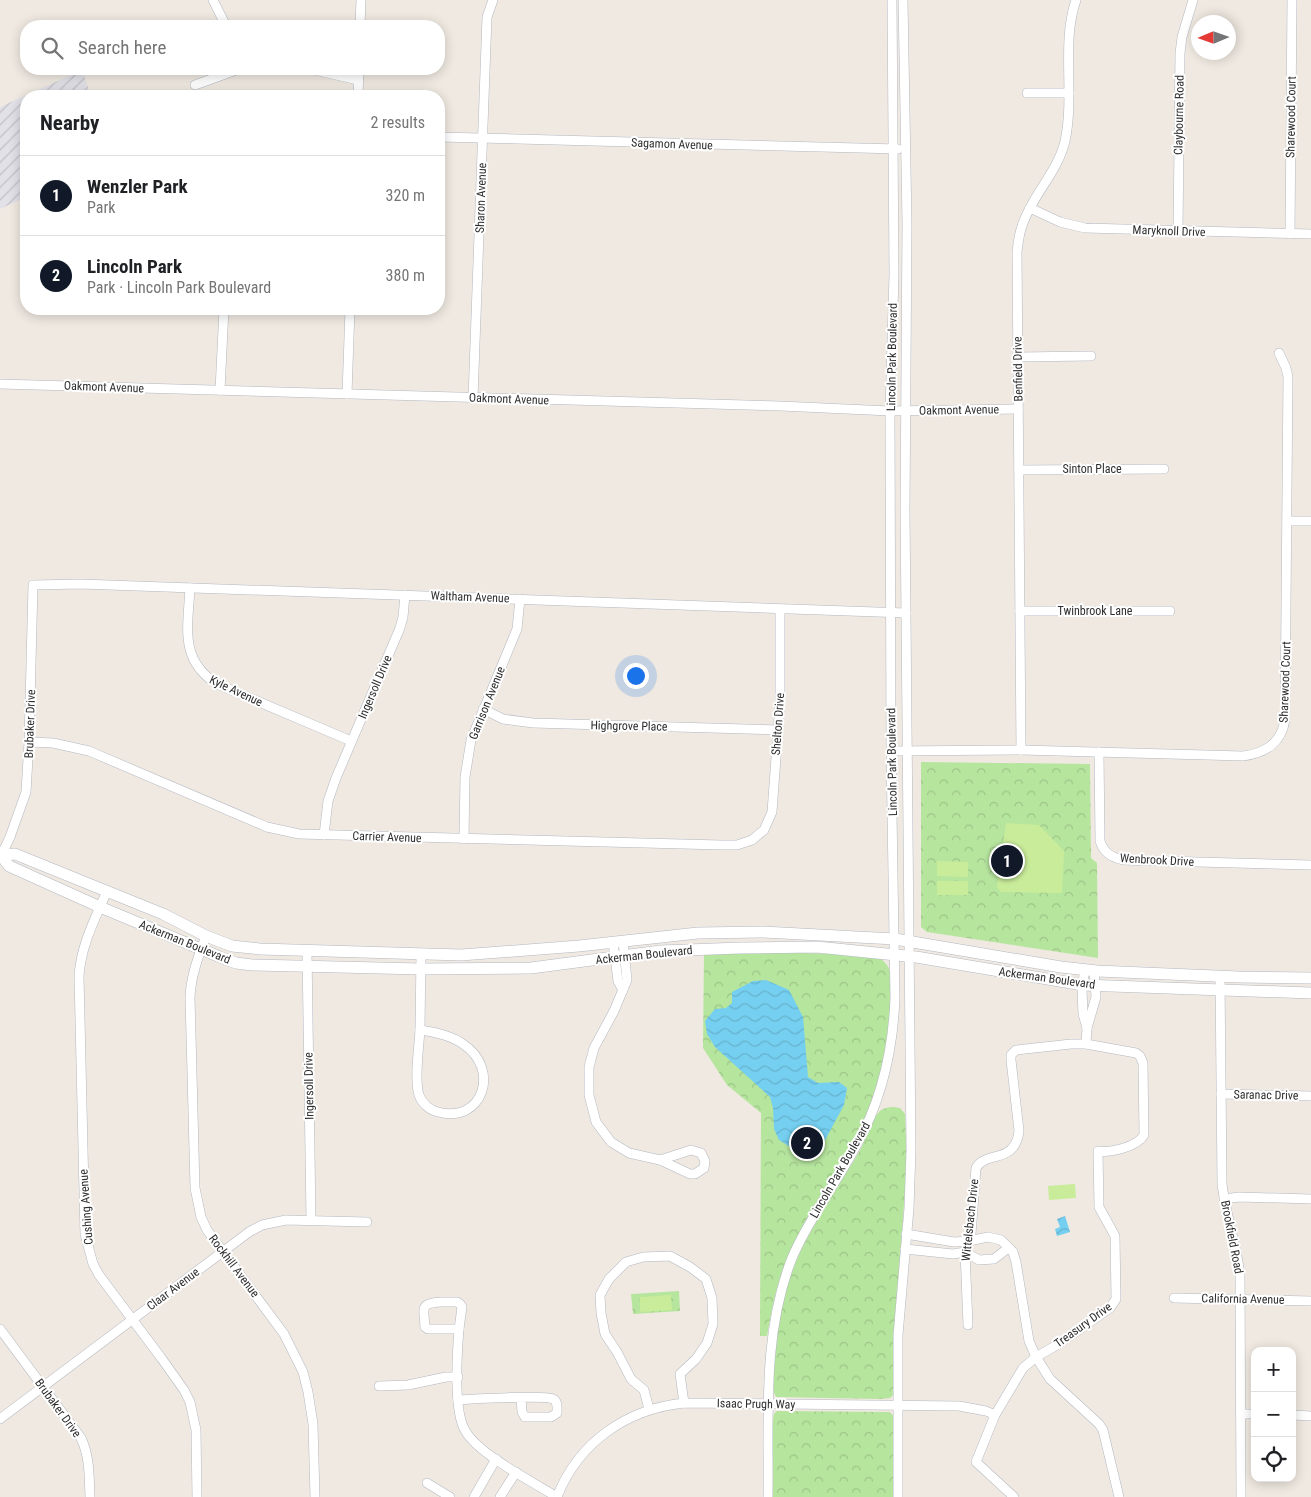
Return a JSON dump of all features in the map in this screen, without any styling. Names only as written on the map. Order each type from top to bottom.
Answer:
[{"type":"street","points":[[212,0],[223,20]]},
{"type":"street","points":[[360,20],[361,0]]},
{"type":"street","name":"Sharon Avenue","points":[[473,398],[487,18],[493,0]]},
{"type":"street","name":"Lincoln Park Boulevard","points":[[768,1497],[769,1361],[778,1300],[792,1258],[857,1146],[872,1112],[884,1079],[894,1022],[895,939],[891,751],[890,411],[894,274],[892,0]]},
{"type":"street","name":"Lincoln Park Boulevard","points":[[898,1497],[898,1335],[911,1150],[905,411],[907,223],[903,0]]},
{"type":"street","name":"Benfield Drive","points":[[1021,750],[1017,252],[1022,225],[1061,154],[1068,119],[1070,26],[1076,0]]},
{"type":"street","name":"Claybourne Road","points":[[1178,231],[1180,54],[1182,37],[1193,0]]},
{"type":"street","name":"Sharewood Court","points":[[1290,234],[1292,0]]},
{"type":"street","points":[[194,85],[222,75]]},
{"type":"street","points":[[336,75],[358,80]]},
{"type":"street","points":[[358,75],[358,90]]},
{"type":"street","points":[[1027,93],[1069,93]]},
{"type":"street","name":"Sagamon Avenue","points":[[445,137],[905,149]]},
{"type":"street","name":"Maryknoll Drive","points":[[1030,208],[1060,222],[1085,228],[1311,234]]},
{"type":"street","points":[[220,390],[224,315]]},
{"type":"street","points":[[347,394],[350,315]]},
{"type":"street","name":"Sharewood Court","points":[[891,751],[1021,750],[1243,756],[1257,754],[1276,742],[1281,734],[1285,720],[1287,520],[1288,377],[1279,353]]},
{"type":"street","points":[[1018,357],[1091,356]]},
{"type":"street","name":"Oakmont Avenue","points":[[0,384],[890,411],[1018,409]]},
{"type":"street","name":"Sinton Place","points":[[1019,470],[1164,469]]},
{"type":"street","points":[[1287,520],[1311,521]]},
{"type":"street","name":"Waltham Avenue","points":[[33,585],[81,584],[891,614],[906,613]]},
{"type":"street","name":"Brubaker Drive","points":[[0,856],[23,804],[26,792],[30,742],[33,585]]},
{"type":"street","name":"Kyle Avenue","points":[[190,588],[188,641],[194,662],[199,671],[217,684],[351,742]]},
{"type":"street","name":"Ingersoll Drive","points":[[324,835],[328,801],[400,628],[405,595]]},
{"type":"street","name":"Garrison Avenue","points":[[464,839],[467,756],[483,709],[517,629],[520,599]]},
{"type":"street","name":"Shelton Drive","points":[[759,835],[769,821],[772,812],[780,684],[780,610]]},
{"type":"street","name":"Twinbrook Lane","points":[[1020,611],[1170,611]]},
{"type":"street","name":"Highgrove Place","points":[[483,709],[503,719],[533,723],[778,730]]},
{"type":"street","name":"Carrier Avenue","points":[[30,742],[62,745],[88,751],[267,827],[299,834],[737,845],[752,840],[759,835]]},
{"type":"street","name":"Wenbrook Drive","points":[[1099,752],[1100,841],[1104,850],[1115,858],[1123,860],[1311,865]]},
{"type":"street","name":"Ackerman Boulevard","points":[[0,856],[15,854],[163,914],[206,936],[232,946],[260,949],[490,954],[698,933],[763,932],[895,939],[1036,963],[1090,970],[1311,978]]},
{"type":"street","name":"Ackerman Boulevard","points":[[0,856],[9,866],[100,907],[201,950],[236,963],[252,965],[421,969],[531,968],[691,949],[817,947],[895,954],[1089,985],[1311,993]]},
{"type":"street","name":"Cushing Avenue","points":[[107,891],[84,945],[80,960],[85,1234],[90,1256],[99,1275],[178,1382],[190,1402],[196,1430],[197,1497]]},
{"type":"street","name":"Rockhill Avenue","points":[[206,936],[191,982],[190,997],[195,1188],[201,1217],[207,1230],[284,1334],[303,1372],[314,1424],[315,1497]]},
{"type":"street","points":[[618,942],[620,957],[618,981],[623,990],[594,1048],[589,1067],[588,1081],[592,1110],[601,1131],[618,1147],[629,1153],[660,1160]]},
{"type":"street","name":"Ingersoll Drive","points":[[306,951],[311,1220]]},
{"type":"street","points":[[420,1030],[430,1031],[458,1041],[472,1051],[479,1062],[484,1078],[483,1089],[469,1108],[454,1113],[442,1113],[429,1108],[423,1102],[417,1087],[421,954]]},
{"type":"street","points":[[1087,1028],[1083,1014],[1090,970]]},
{"type":"street","name":"Brookfield Road","points":[[1220,976],[1222,1184],[1240,1274],[1241,1497]]},
{"type":"street","points":[[1086,1044],[1087,1028],[1096,997],[1089,985]]},
{"type":"street","name":"Wittelsbach Drive","points":[[968,1325],[965,1252],[971,1234],[976,1168],[981,1162],[1001,1156],[1010,1150],[1015,1146],[1018,1138],[1019,1130],[1011,1060],[1012,1052],[1048,1046],[1086,1044]]},
{"type":"street","name":"Treasury Drive","points":[[1014,1497],[976,1462],[994,1415],[1017,1375],[1036,1357],[1057,1345],[1114,1304],[1116,1299],[1116,1236],[1099,1207],[1098,1151],[1114,1151],[1139,1140],[1144,1135],[1143,1063],[1140,1056],[1126,1050],[1086,1044]]},
{"type":"street","name":"Saranac Drive","points":[[1220,1094],[1311,1096]]},
{"type":"street","points":[[1224,1199],[1239,1197],[1311,1199]]},
{"type":"street","name":"Claar Avenue","points":[[0,1419],[223,1251],[262,1225],[286,1220],[367,1222]]},
{"type":"street","points":[[906,1234],[954,1242],[988,1237],[1000,1240],[1013,1252],[1029,1342],[1050,1379],[1099,1424],[1103,1430],[1119,1497]]},
{"type":"street","points":[[905,1249],[953,1254],[965,1252],[979,1260],[994,1259],[1008,1248]]},
{"type":"street","points":[[649,1409],[644,1390],[631,1379],[618,1352],[605,1334],[600,1295],[609,1279],[626,1262],[643,1256],[670,1256],[690,1267],[706,1279],[712,1298],[713,1324],[707,1343],[696,1359],[680,1374],[684,1403]]},
{"type":"street","name":"California Avenue","points":[[1174,1298],[1311,1301]]},
{"type":"street","points":[[459,1329],[428,1329],[425,1327],[424,1308],[426,1304],[457,1302],[462,1307],[459,1329],[458,1400],[459,1413],[465,1432],[484,1451],[557,1497]]},
{"type":"street","name":"Brubaker Drive","points":[[0,1329],[75,1428],[86,1449],[89,1463],[90,1497]]},
{"type":"street","points":[[379,1386],[408,1385],[441,1377],[458,1378]]},
{"type":"street","points":[[458,1400],[521,1398]]},
{"type":"street","name":"Isaac Prugh Way","points":[[557,1497],[566,1478],[587,1448],[600,1436],[616,1424],[649,1409],[668,1404],[898,1404],[965,1407],[986,1411],[994,1415]]},
{"type":"street","points":[[1240,1414],[1251,1414]]},
{"type":"street","points":[[1296,1415],[1311,1416]]},
{"type":"street","points":[[474,1497],[496,1459]]},
{"type":"street","points":[[500,1497],[516,1472]]},
{"type":"street","points":[[427,1483],[450,1497]]},
{"type":"shaded area","points":[[71,75],[84,75],[89,90],[38,90]]},
{"type":"shaded area","points":[[20,98],[20,200],[0,209],[0,107]]},
{"type":"green space","points":[[921,762],[1090,764],[1091,858],[1097,863],[1098,958],[927,932],[921,927]]},
{"type":"green space","points":[[1006,823],[1039,825],[1064,851],[1062,893],[1001,892],[997,887]]},
{"type":"green space","points":[[937,861],[968,862],[968,877],[937,876]]},
{"type":"green space","points":[[937,881],[968,881],[968,895],[937,895]]},
{"type":"green space","points":[[782,952],[832,954],[881,959],[890,972],[892,983],[888,1034],[882,1068],[872,1101],[851,1149],[805,1224],[789,1255],[778,1285],[767,1336],[760,1336],[761,1113],[727,1085],[703,1048],[704,953]]},
{"type":"green space","points":[[894,1107],[900,1108],[905,1114],[907,1162],[895,1328],[893,1395],[890,1398],[880,1399],[776,1397],[772,1379],[777,1328],[784,1296],[801,1250],[826,1204],[859,1152],[876,1115],[881,1110]]},
{"type":"green space","points":[[1075,1184],[1076,1198],[1049,1200],[1048,1186]]},
{"type":"green space","points":[[679,1291],[680,1311],[633,1314],[631,1294]]},
{"type":"green space","points":[[671,1295],[672,1310],[640,1312],[640,1297]]},
{"type":"green space","points":[[777,1411],[889,1412],[893,1415],[894,1424],[893,1497],[773,1497],[773,1420],[774,1414]]},
{"type":"water","points":[[766,980],[789,990],[803,1017],[808,1077],[818,1083],[839,1082],[847,1088],[844,1105],[823,1144],[809,1150],[792,1148],[779,1140],[774,1129],[773,1108],[770,1097],[715,1047],[707,1034],[705,1021],[715,1009],[726,1008],[732,1003],[732,992],[753,981]]},
{"type":"water","points":[[1065,1216],[1070,1232],[1057,1236],[1055,1229],[1060,1227],[1057,1219]]},
{"type":"place","name":"Wenzler Park","points":[[1007,861]]},
{"type":"place","name":"Lincoln Park","points":[[807,1143]]}]
